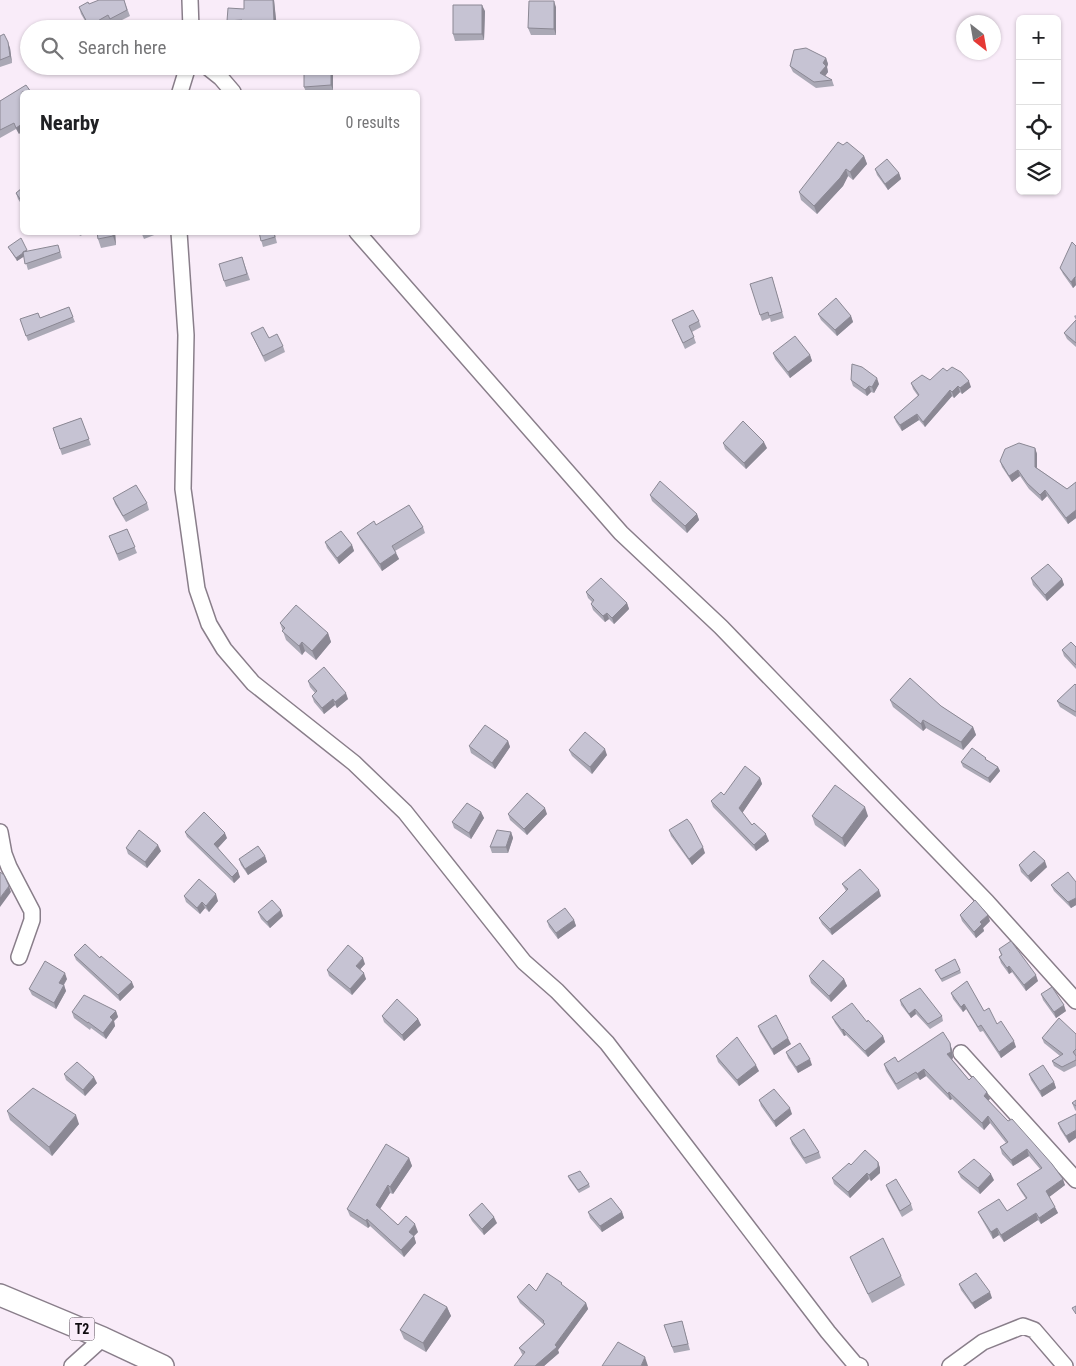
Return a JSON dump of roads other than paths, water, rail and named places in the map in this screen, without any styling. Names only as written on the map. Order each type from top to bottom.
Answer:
[{"type":"highway","name":"T2","points":[[0,1295],[103,1338],[163,1366]]},
{"type":"street","points":[[190,0],[191,20]]},
{"type":"street","points":[[181,90],[185,75]]},
{"type":"street","points":[[217,75],[231,90]]},
{"type":"street","points":[[179,235],[186,335],[183,489],[197,589],[209,624],[224,649],[253,683],[354,763],[405,812],[524,962],[556,990],[607,1043],[828,1332],[856,1364],[860,1366]]},
{"type":"street","points":[[360,235],[621,533],[721,627],[987,902],[1076,1001]]},
{"type":"street","points":[[0,832],[4,854],[9,867],[32,911],[32,920],[19,957]]},
{"type":"street","points":[[961,1053],[1076,1180]]},
{"type":"street","points":[[950,1366],[983,1342],[1023,1326],[1034,1330],[1065,1366]]},
{"type":"street","points":[[72,1366],[103,1338]]}]
